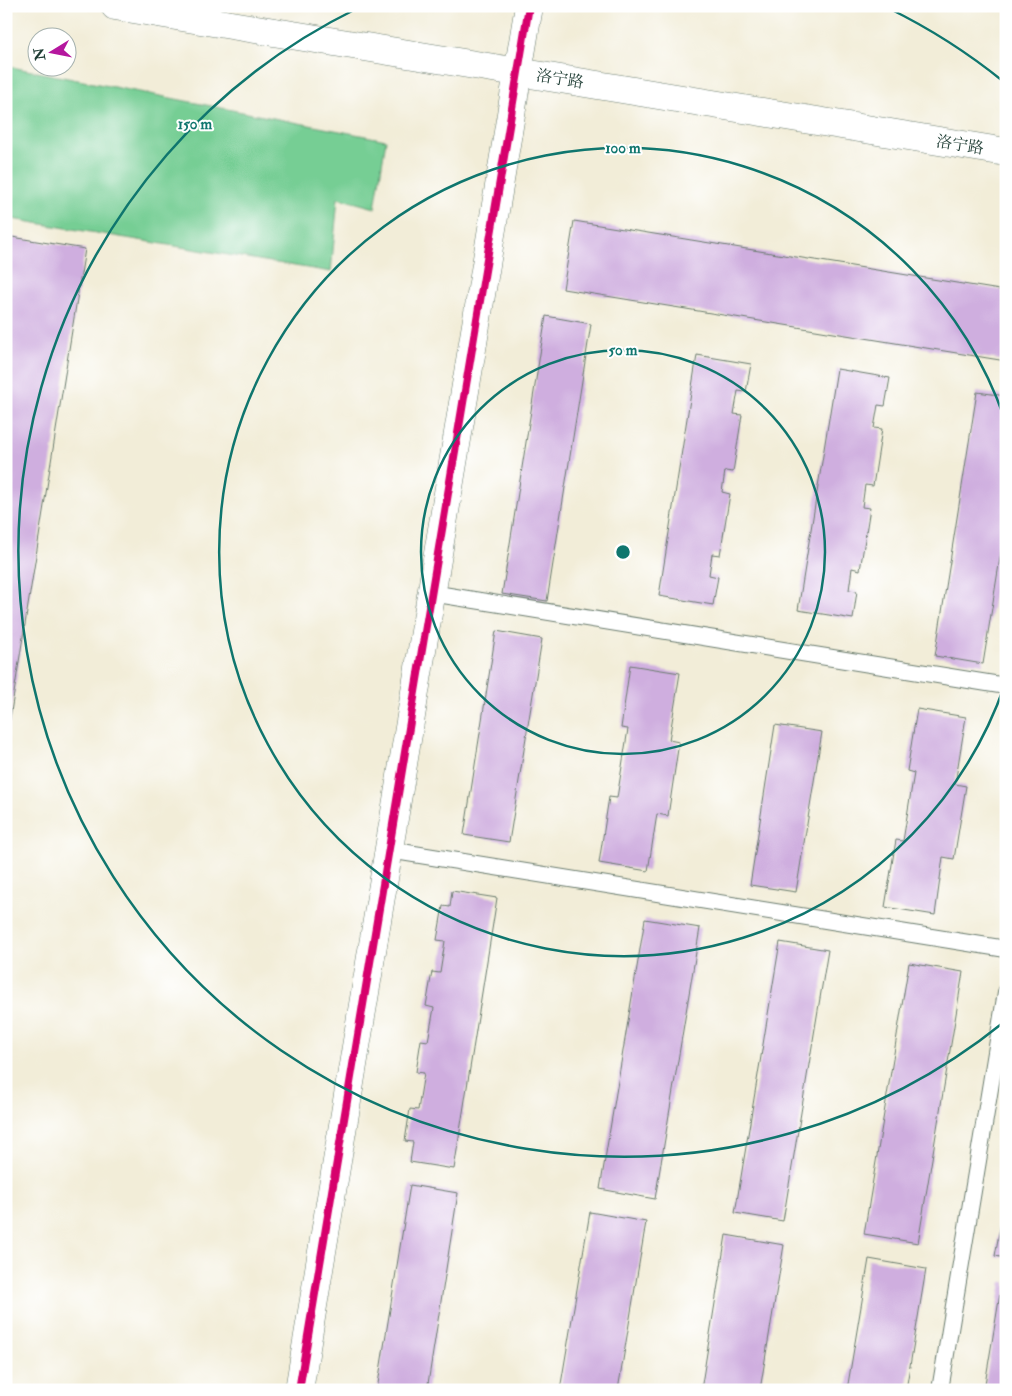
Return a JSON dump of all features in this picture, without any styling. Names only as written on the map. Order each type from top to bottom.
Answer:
[{"type":"street","name":"洛宁路","points":[[115,6],[1006,152]]},
{"type":"street","points":[[299,1390],[529,6]]},
{"type":"lane","points":[[431,593],[1006,686]]},
{"type":"lane","points":[[389,850],[1006,950]]},
{"type":"lane","points":[[940,1390],[1006,992]]},
{"type":"green space","points":[[6,66],[28,70],[28,78],[68,78],[386,140],[375,208],[338,198],[331,272],[6,218]]},
{"type":"building","points":[[574,221],[1006,291],[1006,361],[563,289]]},
{"type":"building","points":[[6,236],[85,249],[7,737],[6,737]]},
{"type":"building","points":[[546,316],[591,324],[547,601],[502,594]]},
{"type":"building","points":[[697,355],[751,364],[746,392],[738,391],[734,414],[742,415],[733,472],[725,471],[722,492],[730,494],[720,555],[712,554],[709,575],[718,577],[713,605],[659,596]]},
{"type":"building","points":[[837,369],[890,378],[885,406],[878,405],[874,428],[882,429],[873,486],[865,485],[862,507],[870,508],[860,570],[852,568],[849,590],[857,591],[853,619],[798,610]]},
{"type":"building","points":[[977,392],[1006,396],[1006,521],[983,664],[935,656]]},
{"type":"building","points":[[496,631],[542,639],[509,842],[464,835]]},
{"type":"building","points":[[630,665],[680,673],[669,740],[679,742],[668,816],[657,814],[648,871],[599,863],[609,797],[617,798],[628,729],[621,728]]},
{"type":"building","points":[[917,709],[966,717],[955,784],[966,786],[954,859],[943,857],[935,915],[885,907],[896,840],[903,841],[914,773],[907,771]]},
{"type":"building","points":[[775,725],[822,732],[796,892],[750,885]]},
{"type":"building","points":[[452,891],[497,898],[454,1169],[410,1162],[413,1142],[405,1141],[410,1109],[418,1110],[424,1073],[416,1072],[421,1040],[428,1041],[434,1008],[426,1006],[432,972],[440,973],[445,941],[437,940],[443,906],[450,907]]},
{"type":"building","points":[[645,919],[700,928],[655,1199],[600,1189]]},
{"type":"building","points":[[780,942],[828,950],[783,1221],[735,1213]]},
{"type":"building","points":[[909,963],[963,972],[918,1243],[864,1234]]},
{"type":"building","points":[[410,1185],[458,1193],[427,1390],[377,1390]]},
{"type":"building","points":[[1006,1199],[1006,1258],[995,1256]]},
{"type":"building","points":[[590,1212],[646,1222],[618,1390],[560,1390]]},
{"type":"building","points":[[726,1235],[784,1245],[760,1390],[701,1390]]},
{"type":"building","points":[[869,1259],[926,1269],[906,1390],[847,1390]]},
{"type":"building","points":[[1002,1282],[1006,1282],[1006,1390],[984,1390]]},
{"type":"cycle path","points":[[299,1390],[529,6]]}]
